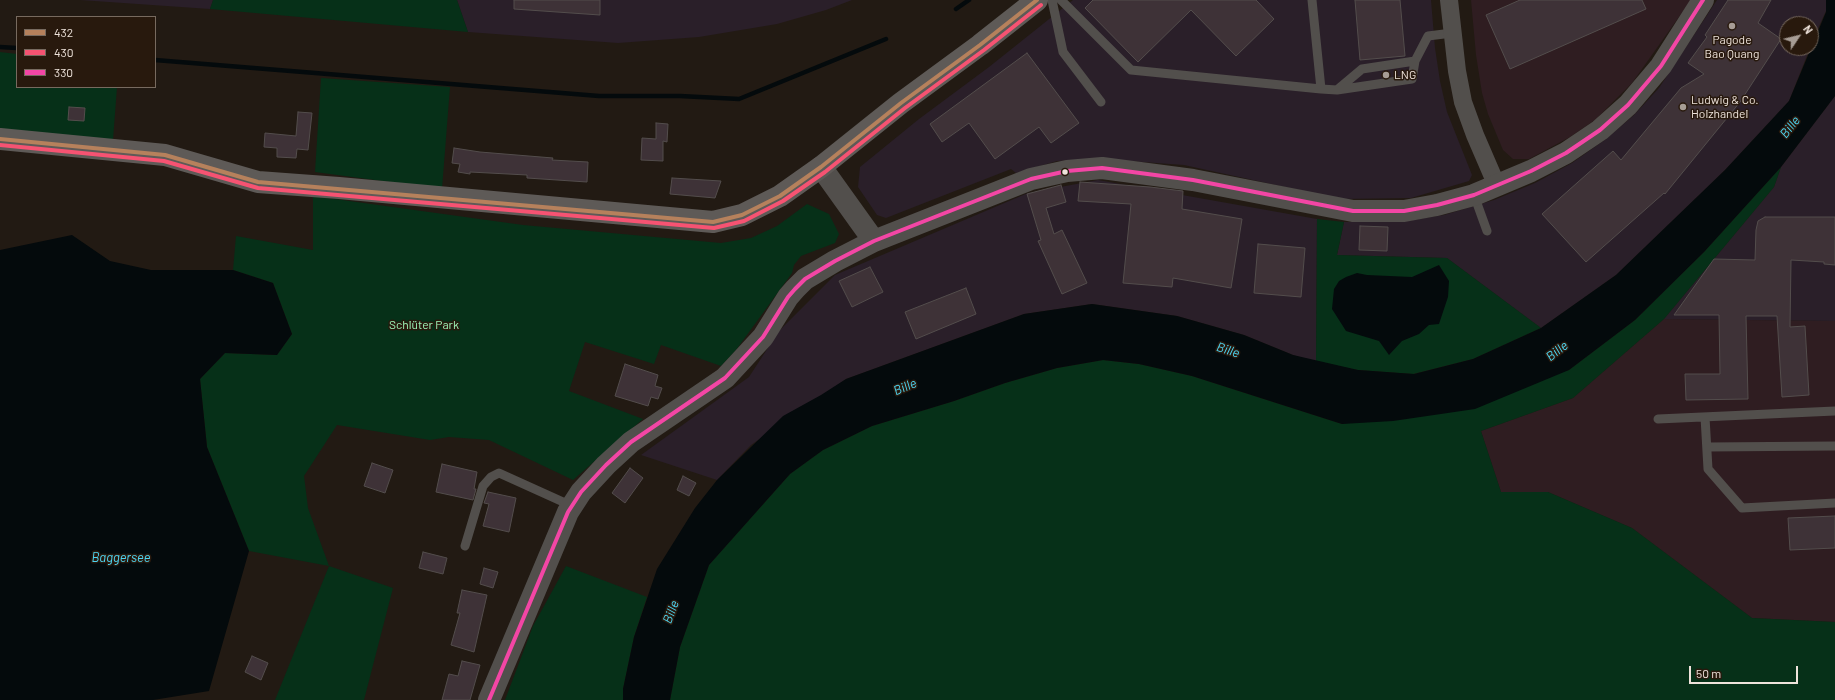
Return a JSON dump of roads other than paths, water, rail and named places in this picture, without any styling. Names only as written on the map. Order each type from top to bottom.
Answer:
[{"type":"main road","points":[[0,139],[165,155],[258,182],[713,222],[725,220],[760,208],[780,196],[821,167],[901,103],[980,45],[1037,0]]},
{"type":"street","points":[[1449,0],[1457,71],[1463,102],[1475,135],[1497,186]]},
{"type":"street","points":[[489,700],[550,552],[572,506],[581,492],[606,465],[631,442],[725,378],[763,337],[788,297],[804,279],[874,241],[1031,179],[1067,171],[1102,168],[1193,180],[1352,211],[1404,211],[1437,205],[1474,194],[1497,186],[1566,153],[1600,130],[1628,105],[1661,66],[1704,0]]},
{"type":"street","points":[[821,167],[874,241]]},
{"type":"lane","points":[[1052,0],[1063,52],[1101,102]]},
{"type":"lane","points":[[1061,0],[1131,70],[1321,89],[1337,90],[1412,79],[1414,61],[1428,36],[1452,33]]},
{"type":"lane","points":[[1312,0],[1321,89]]},
{"type":"lane","points":[[1337,90],[1362,69],[1414,61]]},
{"type":"lane","points":[[1474,194],[1487,231]]},
{"type":"lane","points":[[1658,419],[1835,411]]},
{"type":"lane","points":[[1705,417],[1708,469],[1742,508],[1835,503]]},
{"type":"lane","points":[[1706,447],[1835,446]]},
{"type":"lane","points":[[465,546],[483,486],[491,477],[499,473],[572,506]]},
{"type":"water","name":"Bille","points":[[1826,0],[1835,0],[1835,96],[1781,167],[1704,252],[1635,320],[1569,370],[1475,409],[1393,421],[1342,424],[1192,376],[1139,364],[1103,360],[1057,368],[1005,383],[954,401],[872,426],[823,450],[790,474],[709,565],[680,647],[670,700],[623,700],[623,689],[634,637],[657,569],[695,508],[717,480],[783,416],[846,379],[1024,314],[1092,304],[1177,316],[1244,335],[1293,355],[1358,370],[1414,374],[1473,359],[1541,328],[1616,275],[1725,170],[1789,101],[1808,56],[1819,56],[1819,29],[1826,12]]},
{"type":"water","name":"Baggersee","points":[[72,235],[110,261],[151,270],[233,270],[273,283],[292,334],[277,355],[225,353],[200,379],[207,447],[249,551],[209,691],[153,700],[0,700],[0,250]]},
{"type":"water","points":[[1439,265],[1449,281],[1448,297],[1439,324],[1429,325],[1419,334],[1402,341],[1389,355],[1379,341],[1346,331],[1332,309],[1334,289],[1339,281],[1346,277],[1357,273],[1367,275],[1412,277]]},
{"type":"waterway","points":[[956,9],[969,0]]},
{"type":"waterway","points":[[156,60],[599,96],[680,96],[739,99],[886,39]]},
{"type":"waterway","points":[[0,47],[16,48]]},
{"type":"place","name":"Pagode Bao Quang","points":[[1732,26]]},
{"type":"place","name":"LNG","points":[[1386,75]]},
{"type":"place","name":"Ludwig & Co. Holzhandel","points":[[1683,107]]},
{"type":"park label","name":"Schlüter Park","points":[[424,325]]}]
